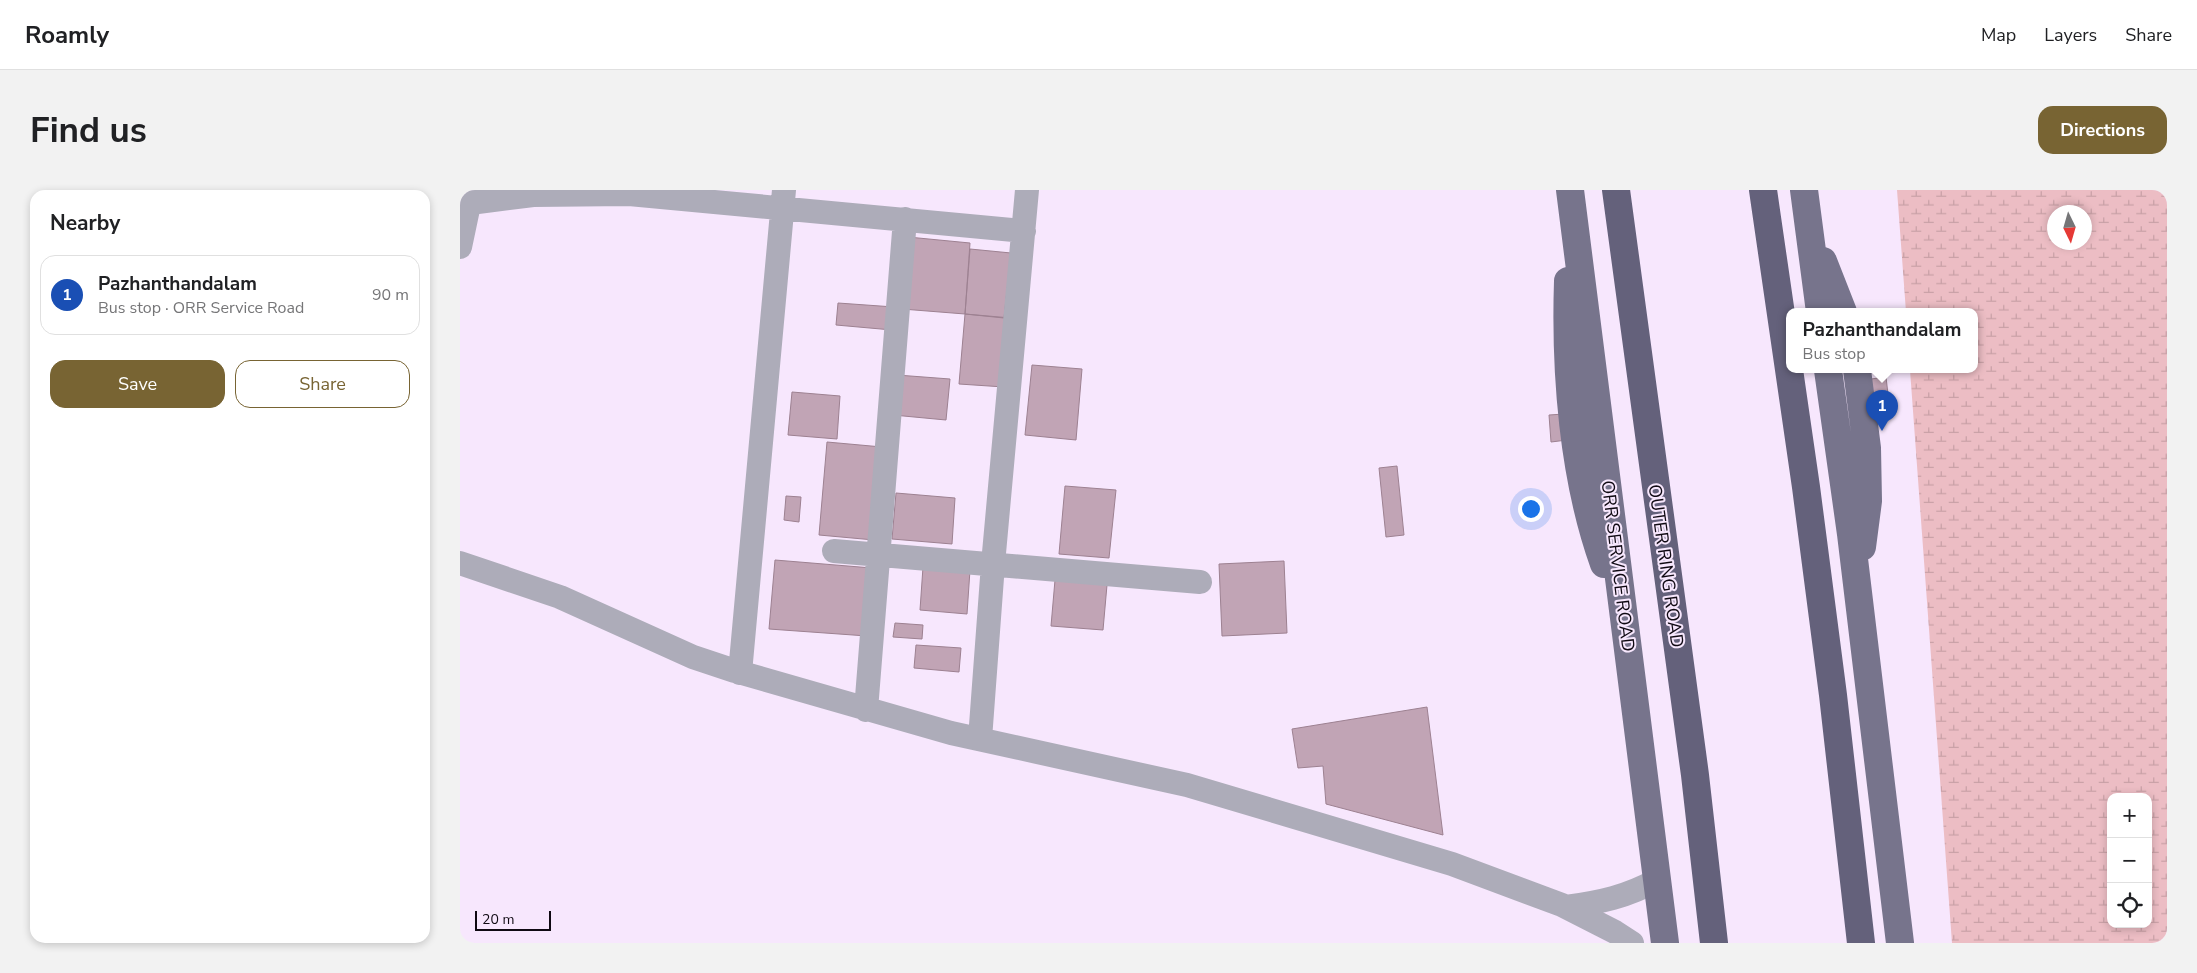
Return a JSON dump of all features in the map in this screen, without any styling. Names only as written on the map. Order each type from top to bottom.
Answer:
[{"type":"highway","name":"OUTER RING ROAD","points":[[1616,190],[1695,775],[1714,943]]},
{"type":"highway","points":[[1763,190],[1786,355]]},
{"type":"highway","points":[[1789,373],[1828,655],[1861,943]]},
{"type":"main road","name":"ORR SERVICE ROAD","points":[[1570,190],[1665,943]]},
{"type":"main road","points":[[1804,190],[1819,308]]},
{"type":"main road","points":[[1808,223],[1841,308]]},
{"type":"main road","points":[[1828,373],[1900,943]]},
{"type":"main road","points":[[1856,373],[1868,448],[1868,501],[1856,585]]},
{"type":"street","points":[[980,739],[993,564],[1027,190]]},
{"type":"street","points":[[461,241],[471,196],[629,194],[783,200],[905,218],[1024,230]]},
{"type":"street","points":[[740,673],[783,200]]},
{"type":"street","points":[[866,710],[905,218]]},
{"type":"street","points":[[834,551],[1200,582]]},
{"type":"street","points":[[460,563],[567,600],[693,656],[740,673],[866,710],[980,739],[1187,785],[1452,864],[1566,907],[1615,932],[1632,943]]},
{"type":"street","points":[[1566,907],[1611,900],[1636,892],[1657,880]]},
{"type":"green space","points":[[1897,190],[2167,190],[2167,943],[1952,943],[1910,373],[1978,373],[1978,308],[1906,308]]},
{"type":"building","points":[[908,237],[970,243],[965,314],[902,309]]},
{"type":"building","points":[[970,249],[1011,253],[1004,318],[965,314]]},
{"type":"building","points":[[838,303],[894,307],[892,330],[836,325]]},
{"type":"building","points":[[965,314],[1011,318],[1004,387],[959,384]]},
{"type":"building","points":[[1032,365],[1082,369],[1076,440],[1025,435]]},
{"type":"building","points":[[897,375],[950,379],[946,420],[893,415]]},
{"type":"building","points":[[1886,377],[1889,403],[1873,405],[1871,379]]},
{"type":"building","points":[[792,392],[840,396],[837,439],[788,435]]},
{"type":"building","points":[[1564,414],[1567,440],[1551,442],[1549,415]]},
{"type":"building","points":[[827,442],[882,447],[874,540],[819,535]]},
{"type":"building","points":[[1397,466],[1404,535],[1386,537],[1379,468]]},
{"type":"building","points":[[1065,486],[1116,490],[1109,558],[1059,554]]},
{"type":"building","points":[[896,493],[955,498],[952,544],[892,539]]},
{"type":"building","points":[[786,496],[801,497],[799,522],[784,520]]},
{"type":"building","points":[[775,560],[872,568],[867,636],[769,629]]},
{"type":"building","points":[[1284,561],[1287,633],[1222,636],[1219,564]]},
{"type":"building","points":[[923,567],[970,570],[967,614],[920,610]]},
{"type":"building","points":[[1055,580],[1107,585],[1103,630],[1051,626]]},
{"type":"building","points":[[895,623],[923,625],[922,639],[893,637]]},
{"type":"building","points":[[916,645],[961,648],[959,672],[914,668]]},
{"type":"building","points":[[1427,707],[1443,835],[1326,804],[1323,766],[1298,768],[1292,729]]},
{"type":"place","name":"Pazhanthandalam","points":[[1882,431]]}]
